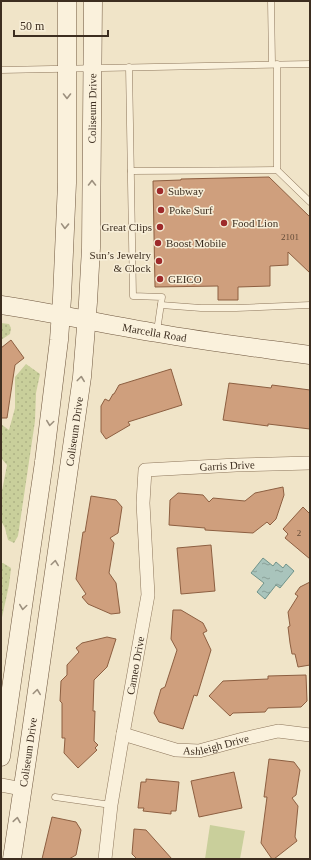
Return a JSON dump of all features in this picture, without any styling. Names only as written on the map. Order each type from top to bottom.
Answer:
[{"type":"street","points":[[1,757],[55,383],[61,315],[67,183],[67,1]]},
{"type":"street","name":"Coliseum Drive","points":[[12,859],[82,377],[91,248],[93,1]]},
{"type":"street","name":"Marcella Road","points":[[1,305],[157,333],[310,355]]},
{"type":"street","name":"Garris Drive","points":[[145,470],[310,463]]},
{"type":"street","name":"Cameo Drive","points":[[105,859],[111,805],[148,595],[143,503],[145,470]]},
{"type":"street","name":"Ashleigh Drive","points":[[123,734],[176,750],[199,751],[278,731],[310,735]]},
{"type":"street","points":[[1,785],[22,789]]},
{"type":"lane","points":[[271,1],[275,64],[277,170]]},
{"type":"lane","points":[[1,70],[310,64]]},
{"type":"lane","points":[[129,68],[133,296],[162,297],[162,306],[157,333]]},
{"type":"lane","points":[[131,171],[277,170],[310,202]]},
{"type":"lane","points":[[162,306],[236,308],[310,305]]},
{"type":"lane","points":[[55,797],[111,805]]},
{"type":"green space","points":[[1,323],[9,324],[11,328],[10,334],[1,340]]},
{"type":"green space","points":[[26,364],[40,374],[36,393],[35,421],[18,536],[14,543],[8,540],[5,528],[1,521],[1,496],[7,465],[1,458],[1,424],[9,430],[15,408],[15,377]]},
{"type":"green space","points":[[1,563],[11,568],[1,622]]},
{"type":"green space","points":[[210,825],[245,831],[240,859],[205,859]]},
{"type":"water","points":[[263,558],[273,566],[276,562],[283,568],[286,564],[294,571],[280,588],[276,585],[265,599],[257,592],[264,583],[251,573]]},
{"type":"building","name":"Food Lion","points":[[269,177],[310,217],[310,273],[288,252],[288,265],[270,266],[270,286],[238,287],[238,300],[218,300],[218,286],[155,287],[153,181]]},
{"type":"building","points":[[11,340],[24,358],[15,365],[7,418],[1,418],[1,348]]},
{"type":"building","points":[[171,369],[182,405],[128,422],[130,425],[106,439],[101,432],[101,406],[105,399],[109,401],[119,385]]},
{"type":"building","points":[[229,383],[271,388],[272,385],[310,390],[310,429],[268,424],[268,426],[223,420]]},
{"type":"building","points":[[283,487],[284,495],[276,519],[270,525],[267,522],[253,533],[205,530],[205,528],[169,525],[170,500],[178,493],[203,495],[209,502],[213,498],[245,501],[255,493]]},
{"type":"building","points":[[91,496],[116,500],[122,507],[118,533],[110,538],[114,543],[109,573],[116,583],[120,613],[111,614],[88,604],[82,597],[86,594],[76,579],[83,532],[85,532]]},
{"type":"building","points":[[303,507],[310,514],[310,559],[285,538],[288,534],[283,529]]},
{"type":"building","points":[[211,545],[215,591],[181,594],[177,548]]},
{"type":"building","points":[[310,582],[310,665],[298,667],[295,654],[292,654],[290,643],[288,612],[298,596],[295,594],[300,587]]},
{"type":"building","points":[[173,610],[181,610],[203,623],[207,631],[203,633],[211,650],[197,696],[194,695],[183,729],[159,722],[154,713],[161,689],[165,687],[177,650],[171,639]]},
{"type":"building","points":[[107,637],[116,639],[107,667],[94,680],[94,741],[98,745],[95,748],[97,750],[78,768],[64,753],[65,738],[62,738],[62,703],[60,701],[61,681],[67,675],[67,665],[79,652],[76,648],[82,643]]},
{"type":"building","points":[[306,675],[307,701],[301,707],[268,708],[265,712],[233,713],[230,716],[209,696],[223,681],[268,679],[268,676]]},
{"type":"building","points":[[269,759],[294,762],[300,770],[296,795],[292,798],[298,806],[295,837],[297,841],[274,859],[272,859],[261,843],[267,797],[264,797]]},
{"type":"building","points":[[234,772],[242,808],[199,817],[191,781]]},
{"type":"building","points":[[146,779],[179,782],[176,811],[171,811],[171,814],[143,811],[144,808],[138,808],[141,782],[146,782]]},
{"type":"building","points":[[52,817],[76,822],[81,830],[76,855],[69,859],[42,859]]},
{"type":"building","points":[[134,829],[146,830],[172,859],[137,859],[132,854]]},
{"type":"place","name":"Subway","points":[[160,191]]},
{"type":"place","name":"Poke Surf","points":[[161,210]]},
{"type":"place","name":"Food Lion","points":[[224,223]]},
{"type":"place","name":"Great Clips","points":[[160,227]]},
{"type":"place","name":"Boost Mobile","points":[[158,243]]},
{"type":"place","name":"Sun’s Jewelry & Clock","points":[[159,261]]},
{"type":"place","name":"GEICO","points":[[160,279]]}]
